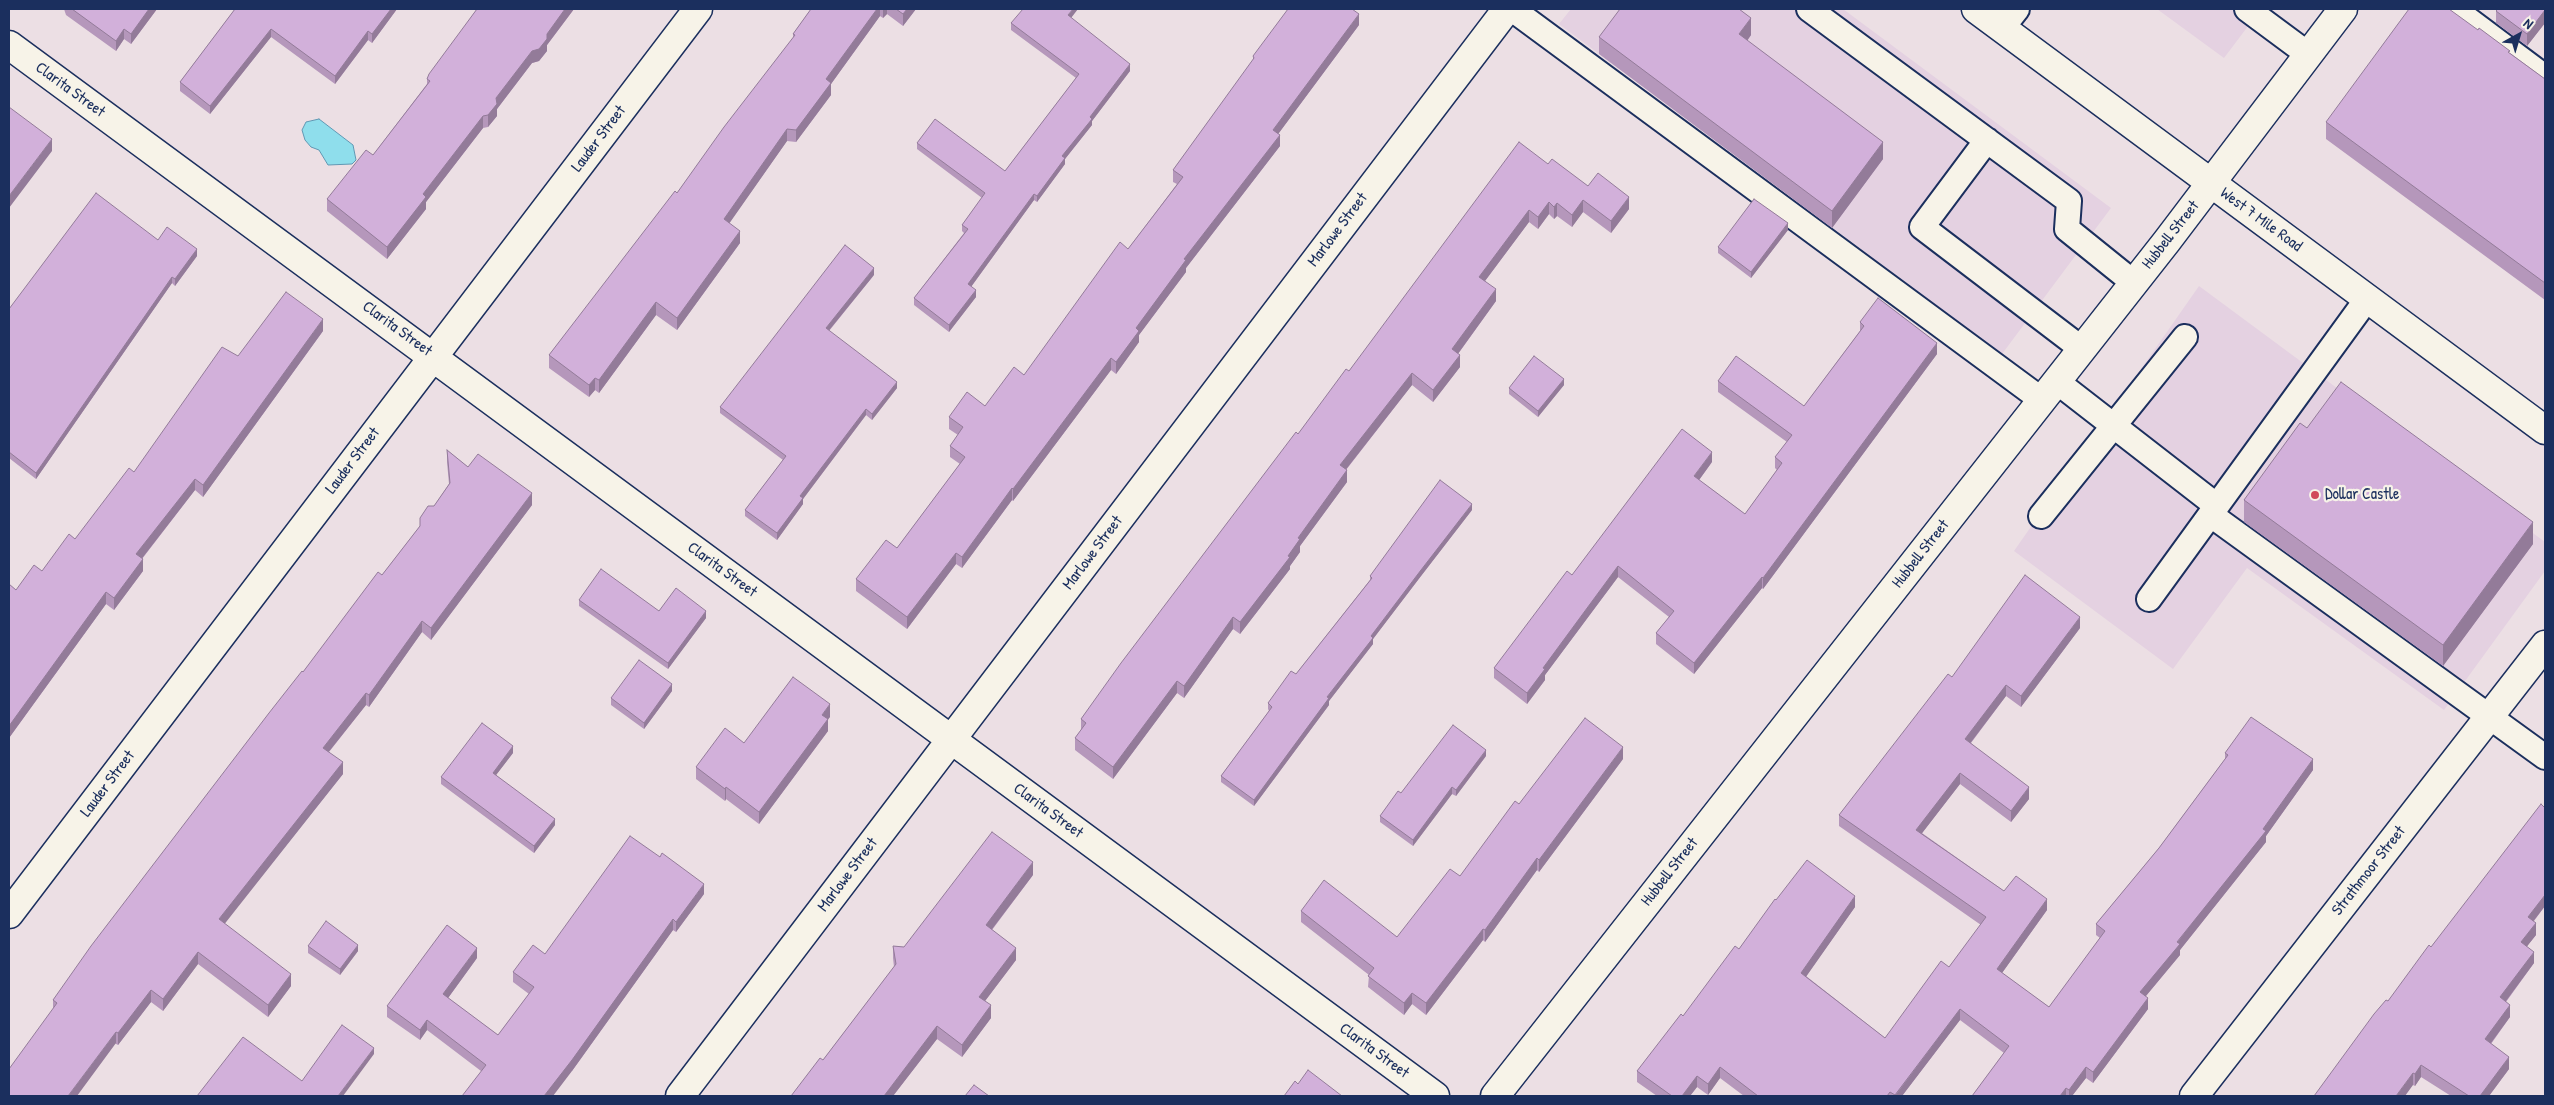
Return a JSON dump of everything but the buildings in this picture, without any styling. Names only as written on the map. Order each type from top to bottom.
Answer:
[{"type":"street","name":"Lauder Street","points":[[9,914],[698,9]]},
{"type":"street","name":"Marlowe Street","points":[[680,1096],[1507,9]]},
{"type":"street","name":"West 7 Mile Road","points":[[1976,9],[2009,18],[2211,183],[2545,430]]},
{"type":"street","name":"Hubbell Street","points":[[1495,1096],[2134,283],[2343,9]]},
{"type":"street","name":"Clarita Street","points":[[9,45],[1436,1096]]},
{"type":"street","name":"Strathmoor Street","points":[[2194,1096],[2545,645]]},
{"type":"lane","points":[[1512,9],[2049,391],[2114,427],[2214,511],[2545,757]]},
{"type":"lane","points":[[1809,9],[2069,201],[2067,230],[2134,283]]},
{"type":"lane","points":[[2247,9],[2308,55]]},
{"type":"lane","points":[[2454,9],[2545,77]]},
{"type":"lane","points":[[1987,140],[1922,227],[2082,349]]},
{"type":"lane","points":[[2149,599],[2368,299]]},
{"type":"lane","points":[[2042,516],[2185,337]]},
{"type":"shaded area","points":[[1571,9],[1843,9],[2111,208],[2002,354],[1559,24]]},
{"type":"shaded area","points":[[2157,9],[2261,9],[2224,58]]},
{"type":"shaded area","points":[[2199,286],[2545,542],[2545,571],[2444,710],[2247,568],[2173,669],[2014,551]]},
{"type":"water","points":[[319,119],[353,145],[356,160],[352,164],[328,165],[319,150],[311,147],[305,140],[302,130],[306,122]]},
{"type":"place","name":"Dollar Castle","points":[[2315,495]]}]
